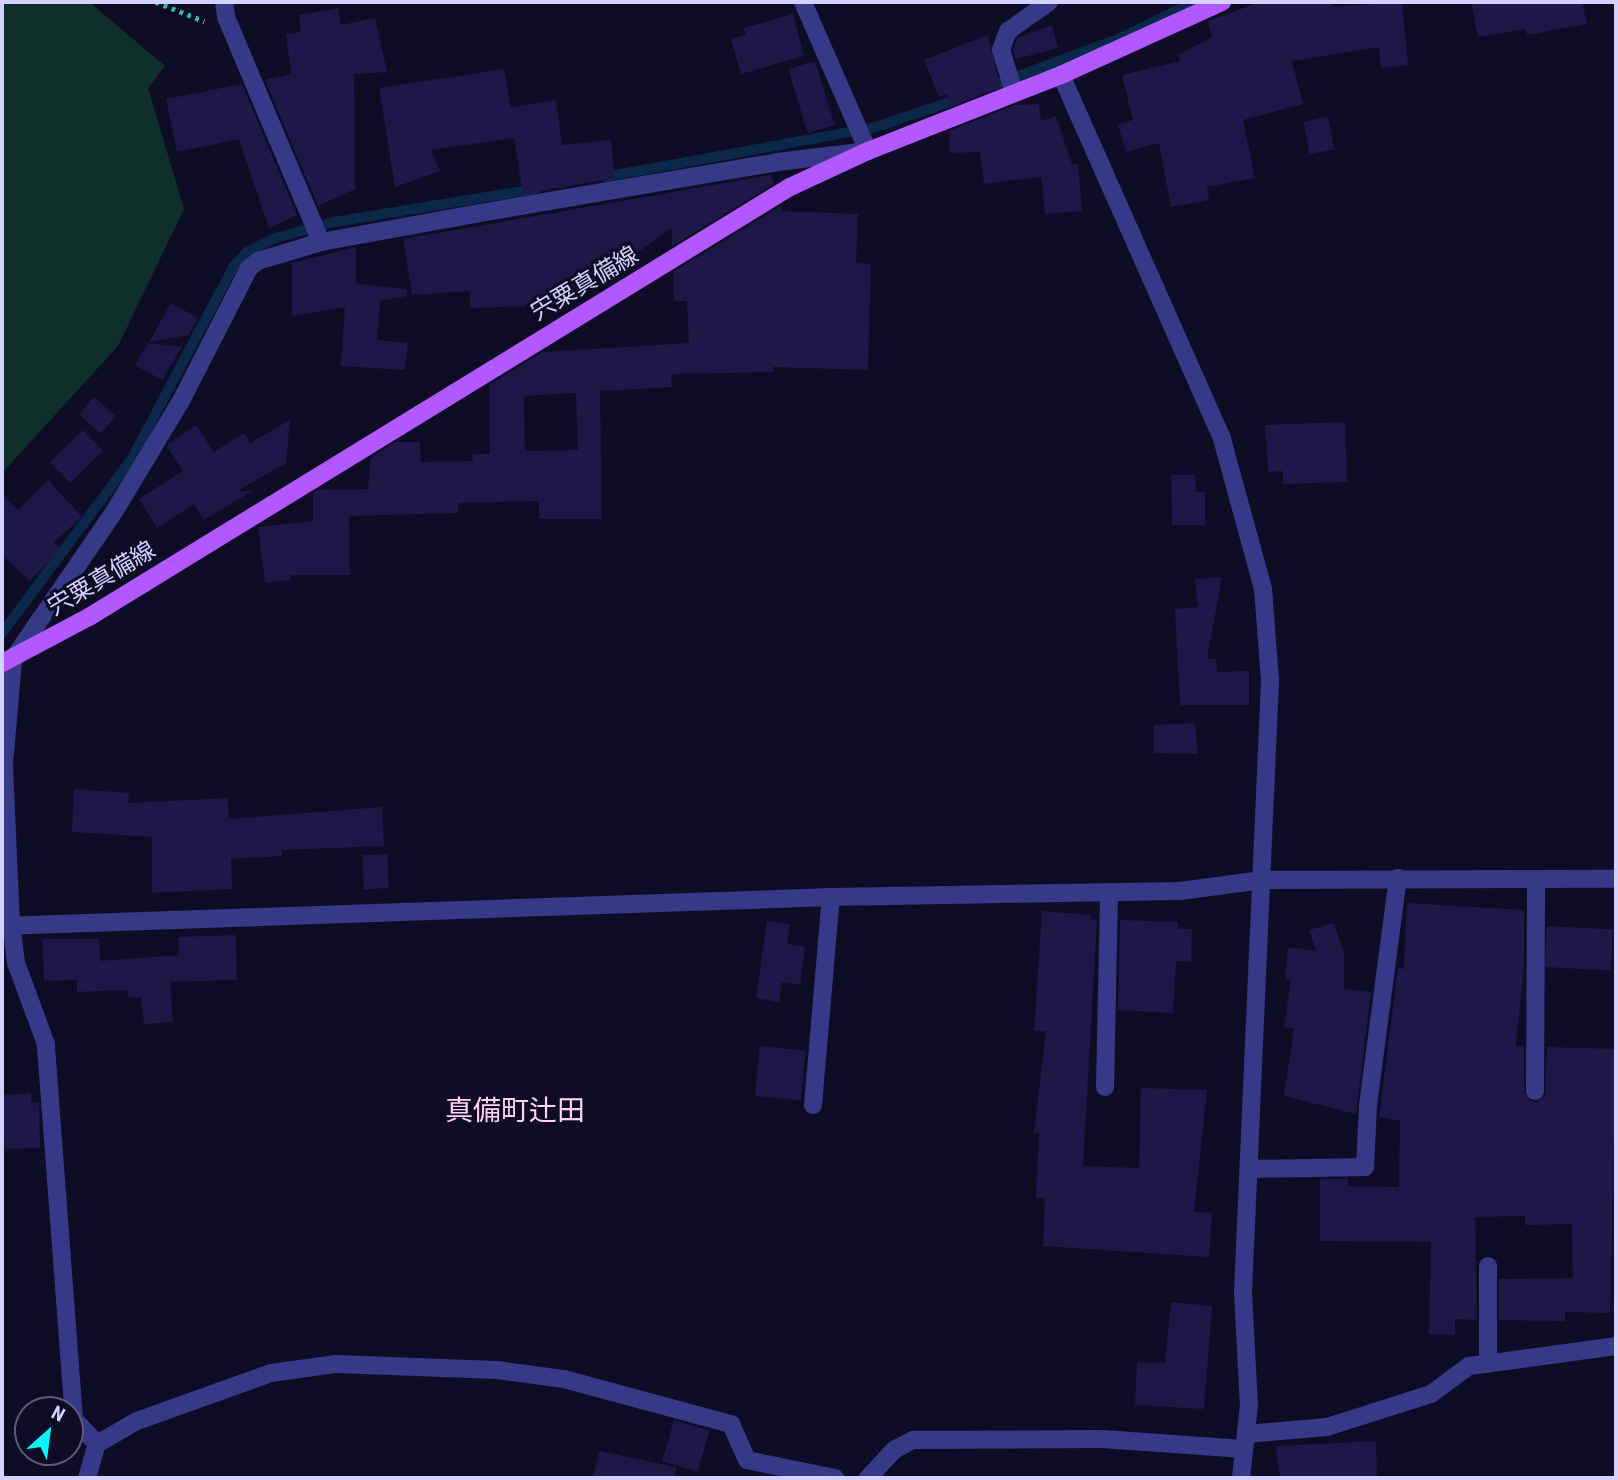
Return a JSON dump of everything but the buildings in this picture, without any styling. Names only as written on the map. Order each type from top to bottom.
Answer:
[{"type":"main road","name":"宍粟真備線","points":[[7,661],[790,187],[863,138],[1012,84],[1061,75],[1223,2]]},
{"type":"street","points":[[224,2],[231,30],[317,231]]},
{"type":"street","points":[[97,1444],[74,1419],[46,1044],[16,963],[6,925],[4,765],[7,661],[114,512],[181,401],[249,268],[317,231],[777,162],[863,138],[803,2]]},
{"type":"street","points":[[1012,84],[1001,50],[1008,31],[1049,2]]},
{"type":"street","points":[[1061,75],[1222,439],[1246,517],[1263,589],[1270,681],[1243,1292],[1249,1405],[1241,1478]]},
{"type":"street","points":[[1249,1169],[1365,1167],[1368,1105],[1398,878]]},
{"type":"street","points":[[1535,1091],[1536,879]]},
{"type":"street","points":[[6,925],[831,897],[1180,891],[1262,880],[1616,879]]},
{"type":"street","points":[[1105,1087],[1109,892]]},
{"type":"street","points":[[813,1105],[831,897]]},
{"type":"street","points":[[1488,1266],[1488,1364]]},
{"type":"street","points":[[868,1478],[894,1450],[913,1440],[1102,1439],[1245,1442],[1327,1427],[1432,1394],[1457,1372],[1488,1364],[1616,1346]]},
{"type":"street","points":[[87,1478],[97,1444],[137,1422],[271,1373],[336,1364],[497,1370],[564,1378],[731,1424],[747,1460],[835,1478]]},
{"type":"path","points":[[156,2],[231,30]]},
{"type":"green space","points":[[2,2],[89,2],[165,66],[148,88],[184,209],[118,346],[2,473]]},
{"type":"waterway","points":[[989,87],[1118,39],[1195,2]]},
{"type":"waterway","points":[[605,177],[873,128],[958,99]]},
{"type":"waterway","points":[[2,633],[131,460],[233,267],[247,252],[272,239],[334,222],[535,189]]},
{"type":"district","name":"真備町辻田","points":[[515,1111]]}]
